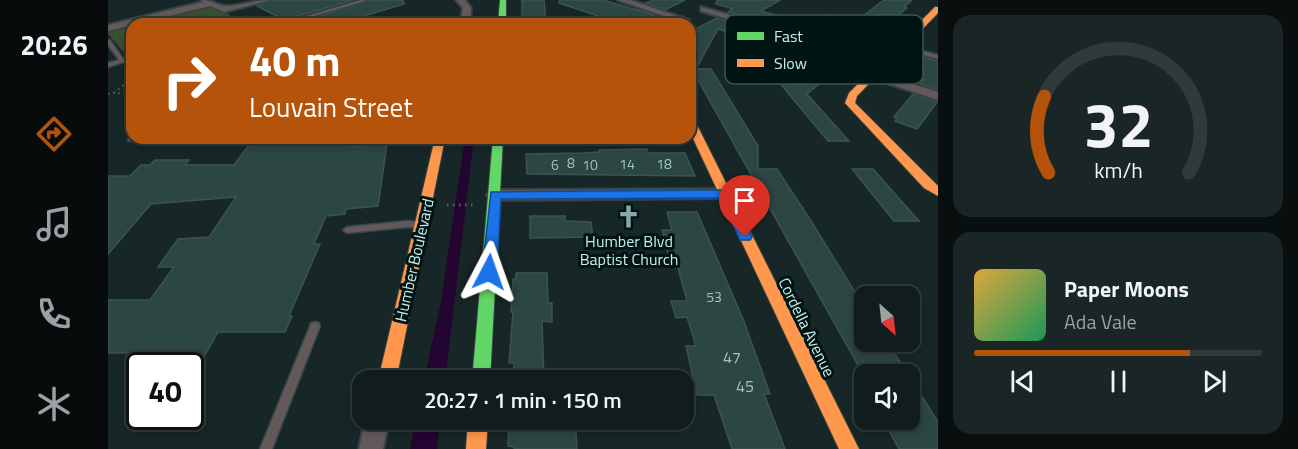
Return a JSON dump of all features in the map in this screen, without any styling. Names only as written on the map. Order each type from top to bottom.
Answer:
[{"type":"street","points":[[146,18],[207,2],[224,9],[266,0]]},
{"type":"street","points":[[460,0],[467,8],[466,18]]},
{"type":"street","points":[[502,18],[503,0]]},
{"type":"street","points":[[622,0],[669,18]]},
{"type":"street","points":[[687,18],[721,0]]},
{"type":"street","points":[[704,9],[725,15]]},
{"type":"street","points":[[923,24],[938,9]]},
{"type":"street","points":[[108,28],[126,23]]},
{"type":"street","points":[[864,84],[852,95],[850,103],[928,185],[938,192]]},
{"type":"street","points":[[901,84],[938,96]]},
{"type":"street","name":"Cordella Avenue","points":[[696,134],[849,449]]},
{"type":"street","name":"Humber Boulevard","points":[[390,370],[423,226],[439,144]]},
{"type":"street","points":[[482,370],[498,144]]},
{"type":"street","points":[[495,195],[724,194]]},
{"type":"street","points":[[371,449],[375,430]]},
{"type":"street","points":[[476,449],[477,430]]},
{"type":"lane","points":[[303,18],[366,0]]},
{"type":"lane","points":[[108,41],[122,61],[108,65]]},
{"type":"lane","points":[[923,53],[938,57]]},
{"type":"lane","points":[[347,230],[408,224],[423,226]]},
{"type":"lane","points":[[266,449],[315,326]]},
{"type":"path","points":[[114,93],[126,83]]},
{"type":"path","points":[[108,94],[126,94]]},
{"type":"path","points":[[442,205],[479,206]]},
{"type":"green space","points":[[208,6],[235,18],[160,18]]},
{"type":"green space","points":[[126,26],[126,55],[108,34],[108,31]]},
{"type":"shaded area","points":[[464,144],[473,144],[446,370],[426,370],[441,301]]},
{"type":"shaded area","points":[[414,430],[439,430],[437,449],[410,449]]},
{"type":"building","points":[[272,0],[353,0],[291,18],[280,18],[257,6]]},
{"type":"building","points":[[370,0],[403,0],[404,4],[357,18],[314,18]]},
{"type":"building","points":[[522,0],[544,0],[546,18],[522,18]]},
{"type":"building","points":[[560,0],[603,0],[654,15],[648,18],[604,18],[559,3]]},
{"type":"building","points":[[653,0],[685,0],[665,10],[646,3]]},
{"type":"building","points":[[717,0],[780,0],[761,11],[776,15],[738,15],[728,12],[733,9],[716,4]]},
{"type":"building","points":[[884,0],[912,0],[898,15],[864,15]]},
{"type":"building","points":[[717,18],[725,20],[725,31],[718,29],[696,69],[696,30]]},
{"type":"building","points":[[923,57],[938,61],[938,90],[920,84],[923,84]]},
{"type":"building","points":[[696,69],[711,69],[758,146],[758,169],[777,169],[854,291],[854,352],[894,352],[901,364],[857,364],[696,77]]},
{"type":"building","points":[[781,84],[819,84],[807,94],[849,141],[828,141]]},
{"type":"building","points":[[913,94],[937,102],[917,129],[895,121],[897,118],[894,117]]},
{"type":"building","points":[[250,144],[352,144],[351,147],[387,144],[378,206],[346,209],[345,214],[326,216],[314,244],[320,244],[289,316],[292,316],[285,332],[218,332],[205,355],[204,352],[108,353],[108,300],[150,300],[174,267],[158,267],[178,239],[209,237],[236,197],[151,204],[108,254],[108,176],[130,176],[141,165],[150,165],[155,160],[189,160],[185,165],[234,165]]},
{"type":"building","points":[[647,149],[648,153],[685,153],[695,176],[527,174],[526,154]]},
{"type":"building","points":[[852,169],[873,169],[919,221],[894,221]]},
{"type":"building","points":[[667,212],[697,212],[743,319],[770,394],[764,394],[785,449],[732,449],[714,395],[697,395],[694,370],[691,370],[686,346],[696,346],[687,317],[676,318],[671,301],[687,301],[674,253],[668,253],[662,230],[672,230]]},
{"type":"building","points":[[530,216],[565,216],[565,221],[591,222],[593,237],[530,238]]},
{"type":"building","points":[[516,273],[547,273],[548,303],[552,303],[552,322],[542,321],[544,370],[514,370],[514,363],[509,363],[513,279],[516,279]]},
{"type":"building","points":[[920,393],[938,422],[938,449],[899,449],[889,430],[920,430]]},
{"type":"building","points":[[509,430],[576,430],[577,449],[514,449],[508,446]]},
{"type":"traffic: fast","points":[[502,18],[503,0]]},
{"type":"traffic: fast","points":[[482,370],[498,144]]},
{"type":"traffic: slow","points":[[923,24],[938,9]]},
{"type":"traffic: slow","points":[[863,84],[852,95],[850,103],[928,185],[938,192]]},
{"type":"traffic: slow","points":[[696,133],[849,449]]},
{"type":"traffic: slow","points":[[389,370],[439,144]]},
{"type":"traffic: slow","points":[[476,449],[477,430]]},
{"type":"place","name":"Humber Blvd Baptist Church","points":[[629,216]]},
{"type":"route","points":[[489,272],[495,195],[724,194],[745,237]]}]
